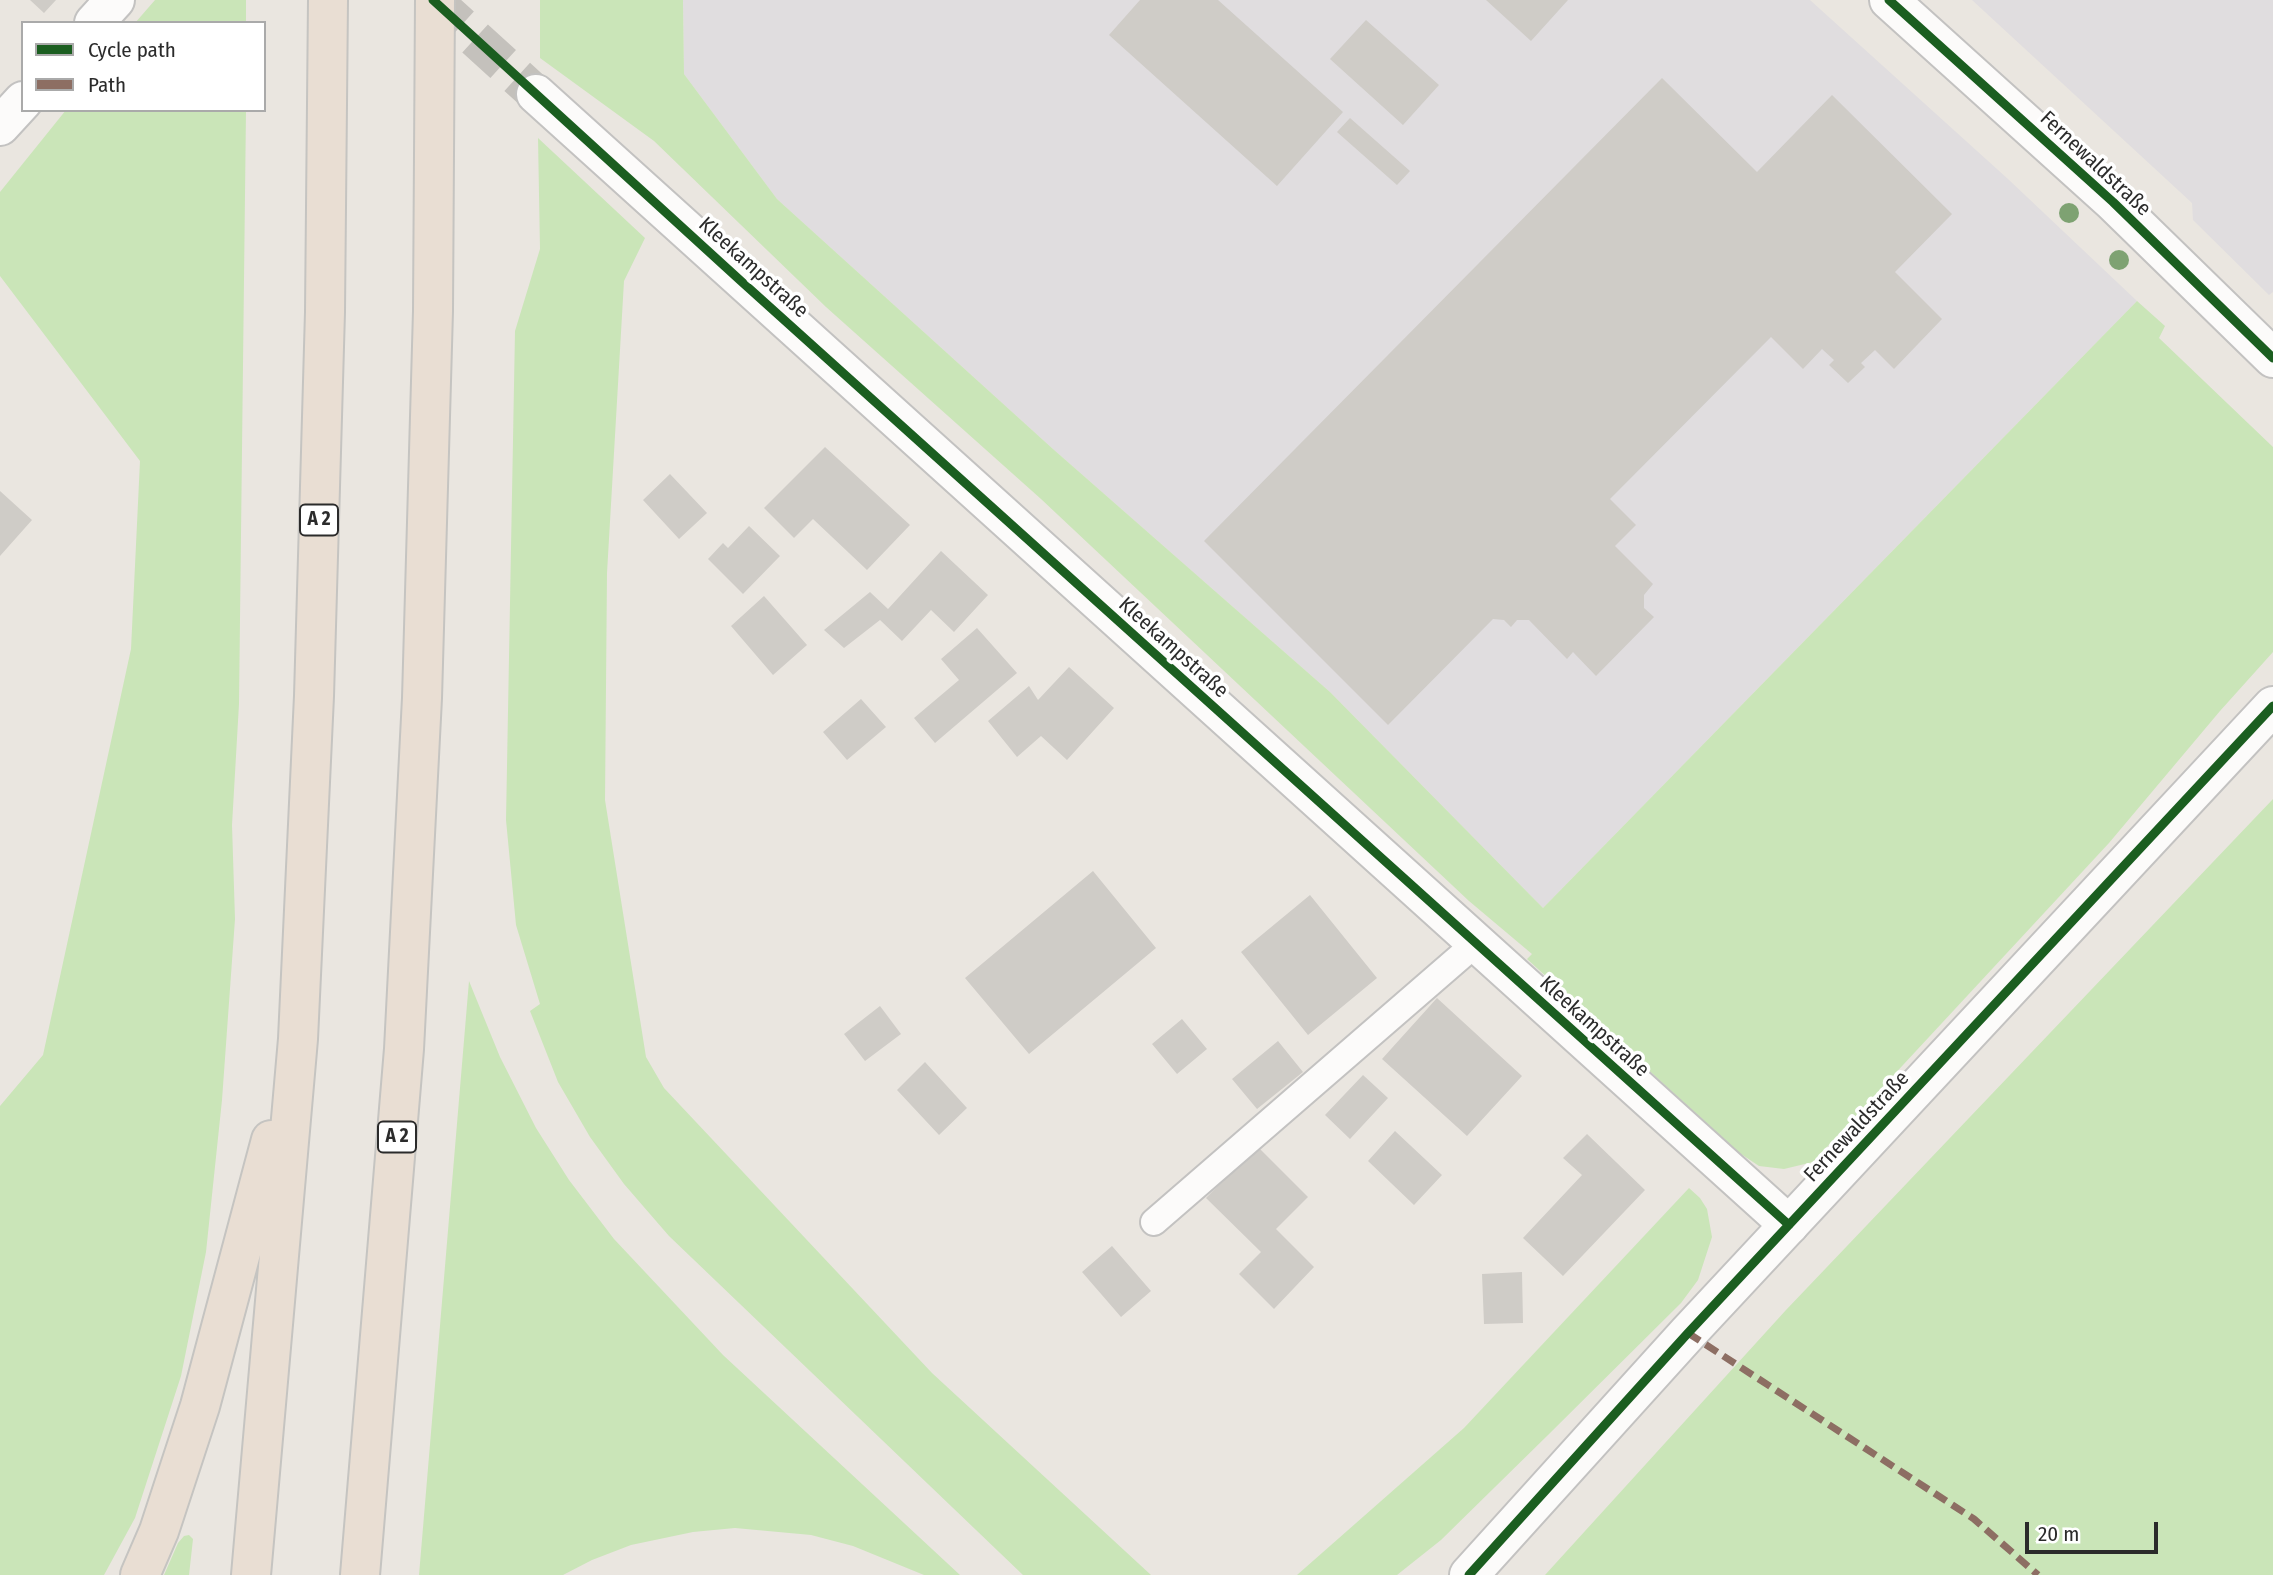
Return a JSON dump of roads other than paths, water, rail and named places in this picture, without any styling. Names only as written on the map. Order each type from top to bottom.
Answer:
[{"type":"highway","name":"A 2","points":[[251,1575],[298,1040],[313,710],[322,422],[328,0]]},
{"type":"highway","name":"A 2","points":[[360,1575],[403,1062],[422,698],[433,311],[435,0]]},
{"type":"highway","points":[[140,1575],[159,1531],[200,1406],[298,1040]]},
{"type":"street","points":[[96,21],[115,0]]},
{"type":"street","name":"Fernewaldstraße","points":[[1889,0],[2113,202],[2273,358]]},
{"type":"street","name":"Kleekampstraße","points":[[536,94],[1789,1225]]},
{"type":"street","points":[[0,126],[21,103]]},
{"type":"street","name":"Fernewaldstraße","points":[[1469,1575],[1789,1225],[2273,706]]},
{"type":"lane","points":[[1154,1222],[1475,944]]},
{"type":"tunnel","points":[[433,0],[536,94]]}]
